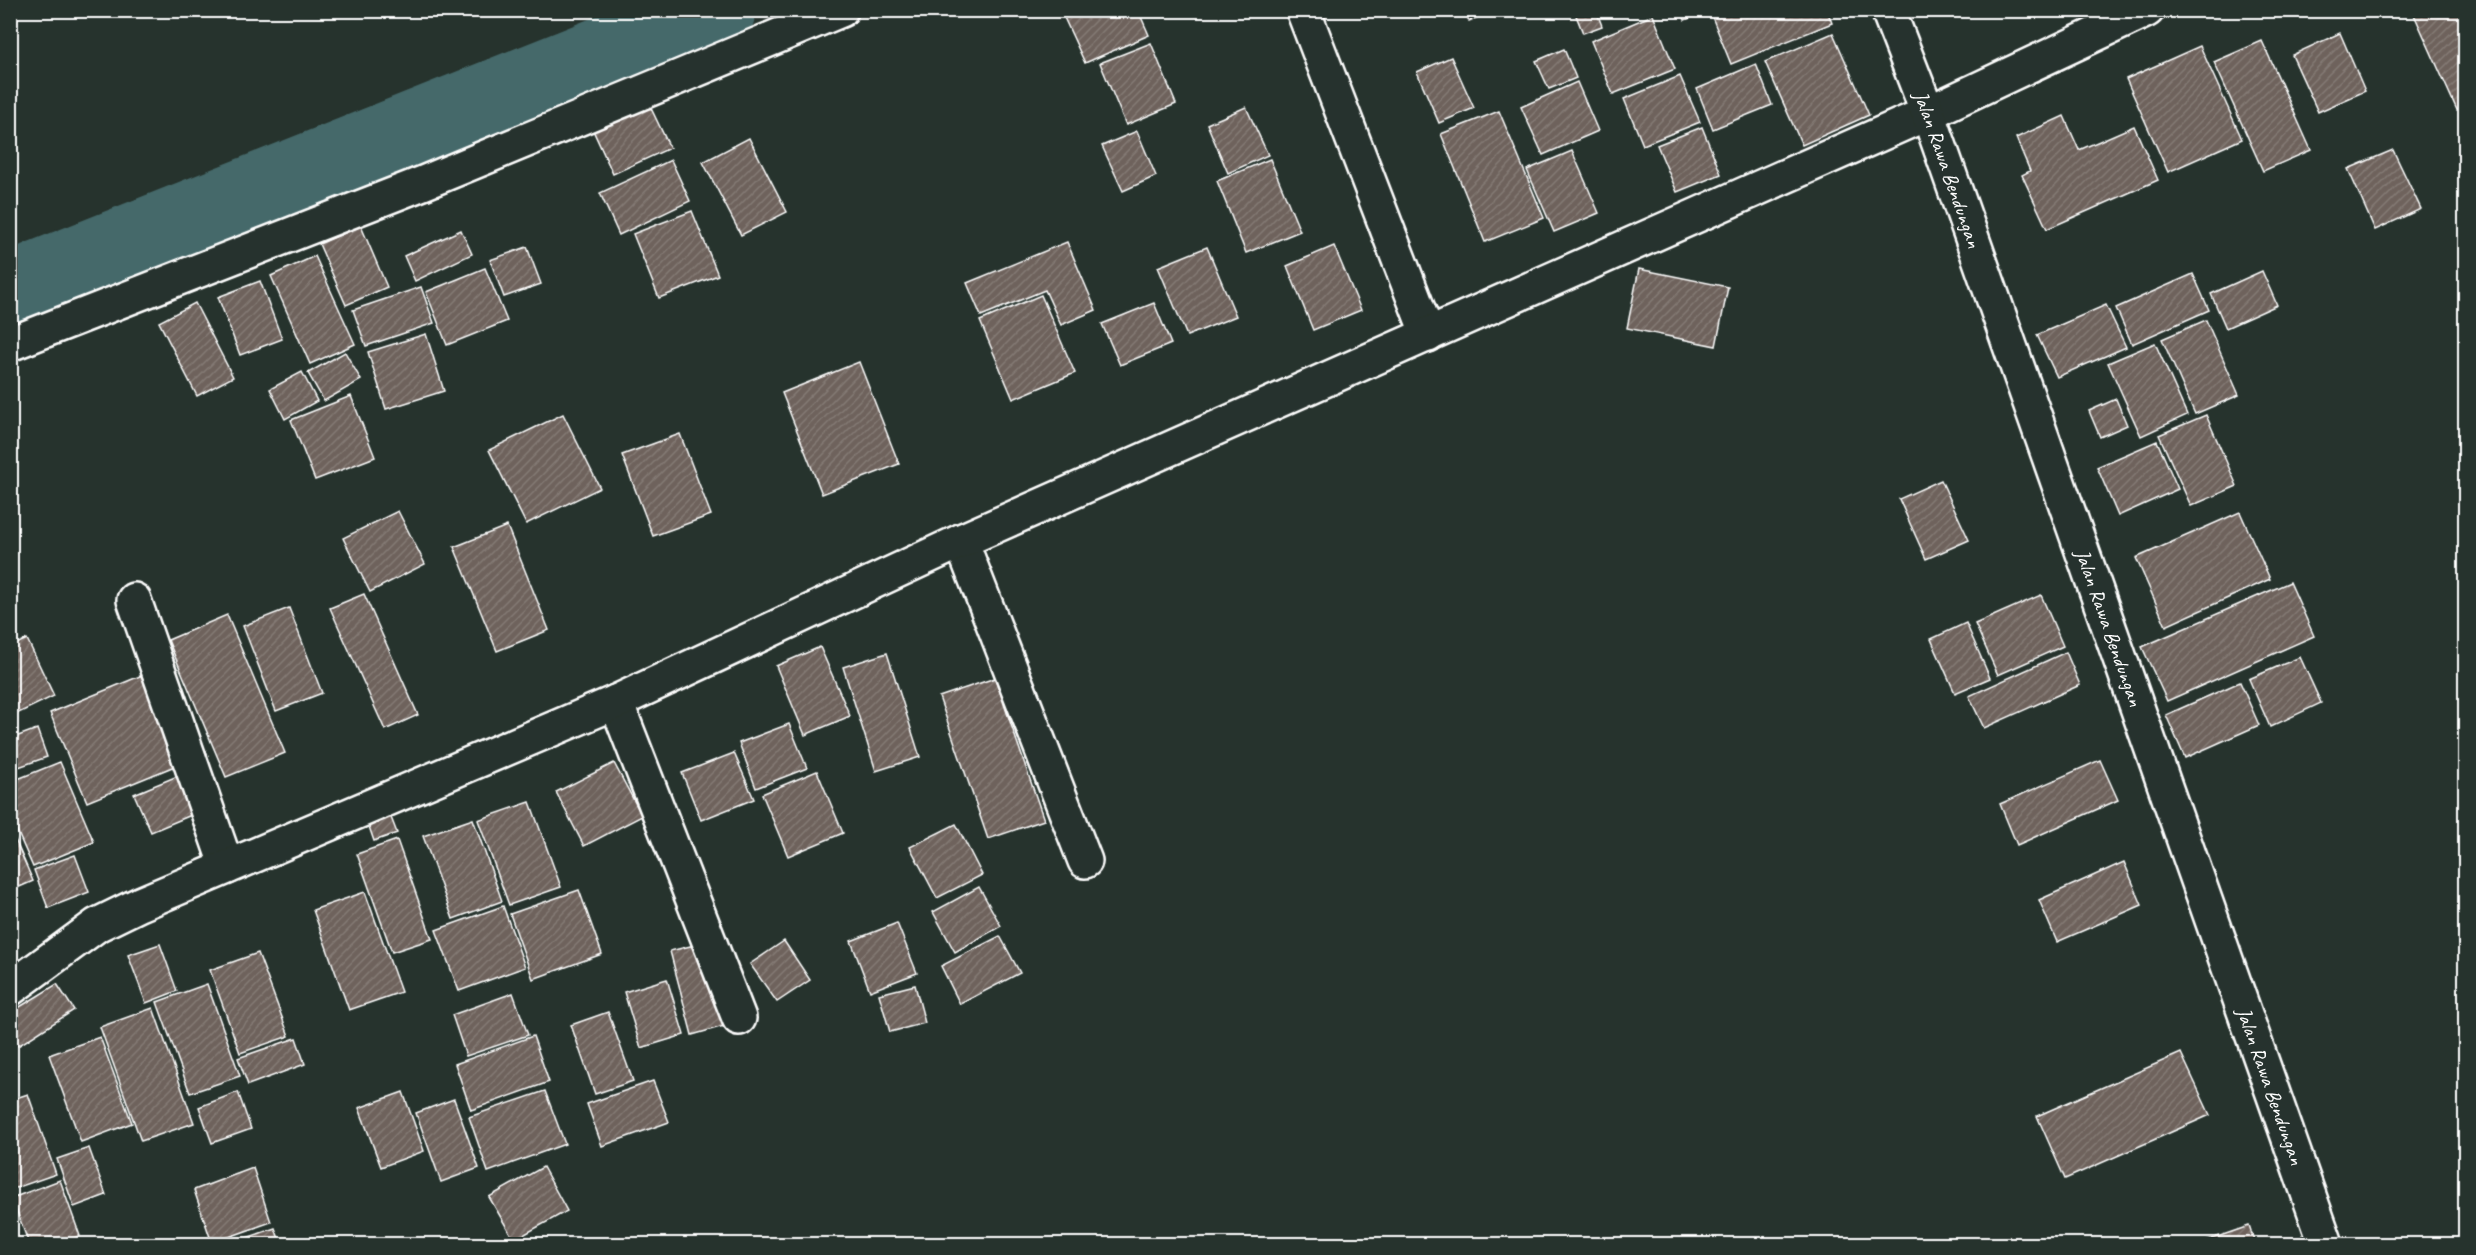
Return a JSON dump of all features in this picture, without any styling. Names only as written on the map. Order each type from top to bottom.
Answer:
[{"type":"street","points":[[10,344],[423,183],[841,10]]},
{"type":"street","points":[[1303,10],[1428,335]]},
{"type":"street","name":"Jalan Rawa Bendungan","points":[[1888,10],[1928,114],[2326,1245]]},
{"type":"street","points":[[10,989],[97,925],[227,867],[616,702],[962,541],[1928,114],[2147,10]]},
{"type":"street","points":[[962,541],[1085,861]]},
{"type":"street","points":[[134,600],[227,867]]},
{"type":"street","points":[[616,702],[739,1018]]},
{"type":"building","points":[[1138,10],[1149,35],[1085,63],[1061,11]]},
{"type":"building","points":[[1464,10],[1495,10],[1469,21]]},
{"type":"building","points":[[1579,10],[1596,10],[1602,26],[1583,33],[1575,13]]},
{"type":"building","points":[[1681,10],[1710,10],[1685,20]]},
{"type":"building","points":[[1727,10],[1827,10],[1832,23],[1731,64],[1712,17]]},
{"type":"building","points":[[2412,10],[2466,10],[2466,106],[2457,110]]},
{"type":"building","points":[[1653,15],[1675,69],[1613,94],[1591,41]]},
{"type":"building","points":[[1833,33],[1869,115],[1802,145],[1765,62]]},
{"type":"building","points":[[2340,33],[2365,91],[2318,112],[2292,55]]},
{"type":"building","points":[[2262,41],[2311,150],[2263,171],[2214,62]]},
{"type":"building","points":[[1151,43],[1176,104],[1126,125],[1100,63]]},
{"type":"building","points":[[2200,46],[2242,139],[2168,172],[2126,79]]},
{"type":"building","points":[[1564,49],[1576,78],[1549,89],[1536,61]]},
{"type":"building","points":[[1451,57],[1474,108],[1439,123],[1417,72]]},
{"type":"building","points":[[1756,64],[1772,105],[1713,129],[1697,89]]},
{"type":"building","points":[[1680,76],[1700,122],[1643,145],[1624,99]]},
{"type":"building","points":[[1577,82],[1598,131],[1543,155],[1521,107]]},
{"type":"building","points":[[648,102],[670,148],[613,174],[592,128]]},
{"type":"building","points":[[1246,107],[1268,155],[1228,173],[1207,124]]},
{"type":"building","points":[[1499,111],[1544,218],[1485,242],[1441,134]]},
{"type":"building","points":[[2064,116],[2079,150],[2134,126],[2158,180],[2047,229],[2022,175],[2030,171],[2016,138]]},
{"type":"building","points":[[1702,127],[1721,174],[1677,192],[1657,145]]},
{"type":"building","points":[[1137,131],[1156,176],[1123,191],[1102,146]]},
{"type":"building","points":[[749,138],[787,212],[741,235],[703,162]]},
{"type":"building","points":[[2393,150],[2421,209],[2375,230],[2348,169]]},
{"type":"building","points":[[1572,151],[1599,213],[1554,232],[1527,170]]},
{"type":"building","points":[[1270,159],[1300,231],[1246,253],[1217,181]]},
{"type":"building","points":[[671,160],[690,201],[619,235],[600,193]]},
{"type":"building","points":[[692,211],[718,275],[659,298],[633,234]]},
{"type":"building","points":[[361,226],[387,287],[346,305],[319,244]]},
{"type":"building","points":[[461,230],[472,254],[415,281],[404,256]]},
{"type":"building","points":[[1067,242],[1096,310],[1061,325],[1045,290],[981,316],[967,283]]},
{"type":"building","points":[[1334,246],[1361,310],[1313,330],[1287,266]]},
{"type":"building","points":[[527,247],[541,284],[504,297],[490,260]]},
{"type":"building","points":[[1207,247],[1236,316],[1187,336],[1158,267]]},
{"type":"building","points":[[315,256],[355,344],[310,364],[271,276]]},
{"type":"building","points":[[485,268],[507,321],[447,345],[426,292]]},
{"type":"building","points":[[1639,269],[1728,287],[1716,346],[1627,328]]},
{"type":"building","points":[[2262,271],[2277,305],[2226,328],[2211,294]]},
{"type":"building","points":[[2193,274],[2209,310],[2132,344],[2116,308]]},
{"type":"building","points":[[260,281],[282,339],[240,355],[218,297]]},
{"type":"building","points":[[421,287],[434,323],[366,346],[353,310]]},
{"type":"building","points":[[1041,295],[1075,373],[1013,399],[980,321]]},
{"type":"building","points":[[195,303],[233,377],[197,396],[159,322]]},
{"type":"building","points":[[1154,303],[1171,344],[1120,365],[1102,324]]},
{"type":"building","points":[[2106,305],[2126,347],[2057,377],[2037,335]]},
{"type":"building","points":[[2206,320],[2239,395],[2195,414],[2162,339]]},
{"type":"building","points":[[426,334],[444,391],[386,409],[368,352]]},
{"type":"building","points":[[2155,343],[2187,415],[2141,436],[2108,363]]},
{"type":"building","points":[[345,352],[361,380],[324,401],[308,373]]},
{"type":"building","points":[[859,362],[899,464],[822,494],[782,393]]},
{"type":"building","points":[[302,372],[317,401],[285,419],[270,389]]},
{"type":"building","points":[[351,396],[375,457],[315,480],[291,420]]},
{"type":"building","points":[[2116,399],[2127,425],[2100,437],[2089,411]]},
{"type":"building","points":[[563,414],[600,488],[526,524],[489,450]]},
{"type":"building","points":[[2206,415],[2237,486],[2191,506],[2159,435]]},
{"type":"building","points":[[680,434],[711,515],[653,536],[622,455]]},
{"type":"building","points":[[2157,441],[2178,489],[2118,516],[2097,467]]},
{"type":"building","points":[[1941,480],[1969,540],[1926,559],[1899,499]]},
{"type":"building","points":[[398,511],[425,564],[370,592],[343,538]]},
{"type":"building","points":[[2240,512],[2270,579],[2166,626],[2136,558]]},
{"type":"building","points":[[507,526],[549,630],[497,651],[454,547]]},
{"type":"building","points":[[2290,582],[2314,636],[2167,701],[2142,647]]},
{"type":"building","points":[[364,594],[418,715],[385,730],[330,608]]},
{"type":"building","points":[[2041,595],[2063,646],[1998,675],[1975,624]]},
{"type":"building","points":[[289,608],[322,693],[276,711],[243,626]]},
{"type":"building","points":[[227,615],[285,753],[226,777],[168,640]]},
{"type":"building","points":[[1966,623],[1990,678],[1955,693],[1931,639]]},
{"type":"building","points":[[27,639],[54,696],[10,717],[10,647]]},
{"type":"building","points":[[820,647],[850,716],[805,735],[776,666]]},
{"type":"building","points":[[2066,652],[2080,685],[1984,728],[1969,696]]},
{"type":"building","points":[[887,653],[920,757],[876,771],[843,667]]},
{"type":"building","points":[[2300,657],[2321,703],[2270,727],[2249,679]]},
{"type":"building","points":[[145,674],[182,763],[87,802],[50,713]]},
{"type":"building","points":[[995,678],[1044,820],[988,839],[939,697]]},
{"type":"building","points":[[2240,682],[2259,725],[2185,758],[2166,715]]},
{"type":"building","points":[[789,724],[807,768],[756,788],[739,743]]},
{"type":"building","points":[[37,729],[47,757],[10,770],[10,739]]},
{"type":"building","points":[[734,753],[754,799],[701,820],[682,773]]},
{"type":"building","points":[[2100,760],[2118,800],[2017,845],[2000,804]]},
{"type":"building","points":[[60,762],[94,842],[33,867],[10,815],[10,782]]},
{"type":"building","points":[[614,763],[642,816],[584,846],[556,792]]},
{"type":"building","points":[[817,771],[843,833],[788,856],[762,794]]},
{"type":"building","points":[[180,775],[196,813],[151,832],[134,794]]},
{"type":"building","points":[[530,802],[561,887],[509,905],[478,820]]},
{"type":"building","points":[[387,807],[397,833],[374,841],[365,815]]},
{"type":"building","points":[[473,819],[502,901],[453,919],[423,836]]},
{"type":"building","points":[[956,824],[982,875],[937,898],[910,847]]},
{"type":"building","points":[[10,828],[33,881],[10,891]]},
{"type":"building","points":[[397,840],[432,939],[392,952],[357,854]]},
{"type":"building","points":[[75,855],[89,892],[48,908],[34,870]]},
{"type":"building","points":[[2124,862],[2142,905],[2057,942],[2039,900]]},
{"type":"building","points":[[979,887],[1001,926],[955,952],[933,912]]},
{"type":"building","points":[[579,890],[602,954],[533,979],[510,914]]},
{"type":"building","points":[[365,892],[401,992],[349,1010],[313,910]]},
{"type":"building","points":[[503,906],[525,967],[459,991],[436,930]]},
{"type":"building","points":[[897,923],[917,973],[870,991],[851,941]]},
{"type":"building","points":[[1000,936],[1020,973],[960,1004],[941,966]]},
{"type":"building","points":[[784,941],[810,980],[777,1002],[750,964]]},
{"type":"building","points":[[703,943],[724,1026],[692,1035],[670,951]]},
{"type":"building","points":[[160,944],[177,991],[146,1003],[128,955]]},
{"type":"building","points":[[258,953],[289,1036],[240,1053],[210,970]]},
{"type":"building","points":[[667,979],[684,1035],[641,1048],[624,992]]},
{"type":"building","points":[[57,984],[74,1010],[18,1046],[10,1034],[10,1013]]},
{"type":"building","points":[[207,984],[240,1076],[190,1093],[157,1002]]},
{"type":"building","points":[[915,985],[925,1023],[890,1032],[879,994]]},
{"type":"building","points":[[513,993],[528,1035],[466,1056],[452,1015]]},
{"type":"building","points":[[153,1008],[194,1123],[141,1141],[100,1027]]},
{"type":"building","points":[[608,1012],[633,1081],[595,1094],[571,1025]]},
{"type":"building","points":[[533,1036],[549,1082],[471,1110],[455,1064]]},
{"type":"building","points":[[100,1037],[132,1123],[81,1142],[49,1055]]},
{"type":"building","points":[[296,1038],[305,1064],[248,1085],[238,1058]]},
{"type":"building","points":[[2181,1053],[2210,1115],[2065,1179],[2037,1116]]},
{"type":"building","points":[[653,1081],[669,1122],[602,1146],[587,1104]]},
{"type":"building","points":[[545,1091],[565,1144],[488,1172],[469,1117]]},
{"type":"building","points":[[238,1092],[251,1129],[212,1143],[199,1107]]},
{"type":"building","points":[[403,1092],[424,1151],[381,1167],[359,1108]]},
{"type":"building","points":[[28,1094],[56,1174],[10,1190],[10,1100]]},
{"type":"building","points":[[454,1099],[479,1168],[441,1182],[416,1113]]},
{"type":"building","points":[[89,1148],[106,1195],[74,1207],[57,1159]]},
{"type":"building","points":[[543,1167],[567,1211],[514,1240],[489,1197]]},
{"type":"building","points":[[253,1168],[271,1222],[212,1243],[194,1190]]},
{"type":"building","points":[[60,1180],[80,1236],[55,1244],[29,1244],[12,1198]]},
{"type":"building","points":[[2249,1226],[2255,1244],[2197,1244]]},
{"type":"building","points":[[275,1228],[281,1244],[229,1244]]},
{"type":"waterway","points":[[10,293],[717,10]]}]
